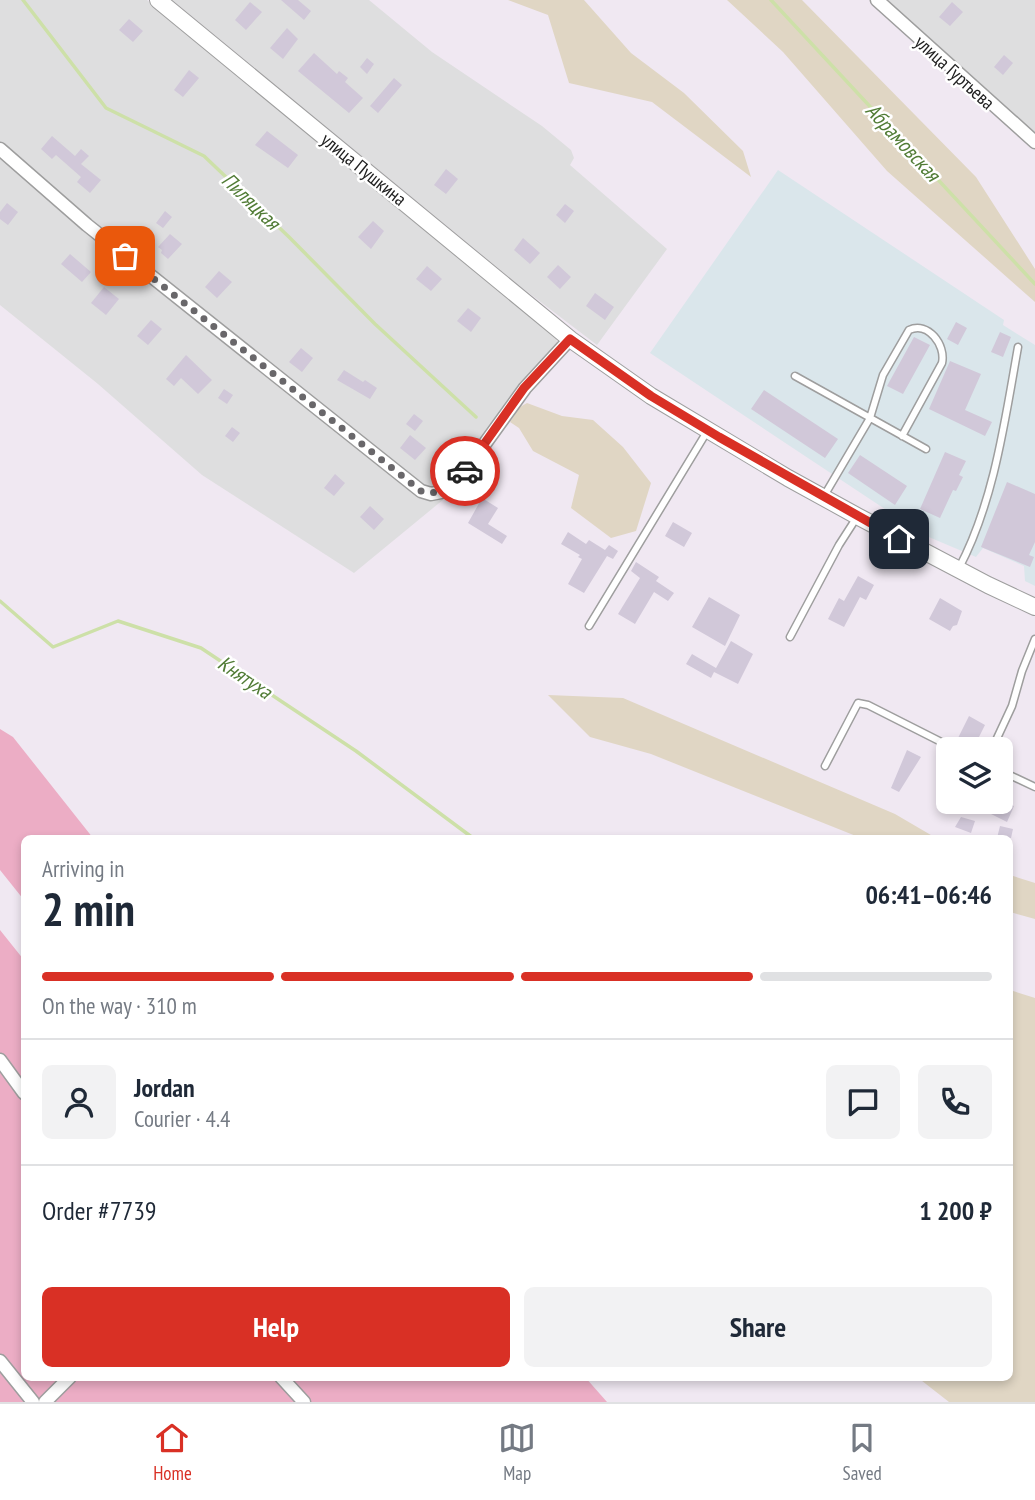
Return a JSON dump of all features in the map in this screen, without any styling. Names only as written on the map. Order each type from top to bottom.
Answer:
[{"type":"street","name":"улица Пушкина","points":[[158,0],[570,339],[651,396],[857,516],[958,570],[1035,607]]},
{"type":"street","name":"улица Гуртьева","points":[[877,0],[1035,142]]},
{"type":"street","points":[[0,149],[87,226],[421,491],[431,494],[441,492],[463,474],[524,388],[570,339]]},
{"type":"street","points":[[0,1060],[21,1089]]},
{"type":"street","points":[[0,1362],[33,1402]]},
{"type":"street","points":[[45,1402],[66,1381]]},
{"type":"street","points":[[285,1381],[304,1402]]},
{"type":"lane","points":[[823,497],[870,418],[879,386],[909,330],[922,328],[938,341],[944,355],[902,436]]},
{"type":"lane","points":[[958,570],[967,553],[993,475],[1018,348]]},
{"type":"lane","points":[[795,376],[926,450]]},
{"type":"lane","points":[[589,626],[708,430]]},
{"type":"lane","points":[[790,637],[857,516]]},
{"type":"lane","points":[[998,737],[1012,706],[1035,639]]},
{"type":"lane","points":[[825,766],[858,703],[868,705],[936,739]]},
{"type":"lane","points":[[1013,777],[1035,787]]},
{"type":"shaded area","points":[[0,0],[147,0],[555,335],[561,355],[528,390],[472,476],[354,573],[202,475],[98,384],[0,305]]},
{"type":"shaded area","points":[[172,0],[369,0],[432,52],[542,126],[571,150],[574,158],[570,165],[667,249],[597,345],[521,287]]},
{"type":"shaded area","points":[[508,0],[584,0],[631,53],[684,93],[743,151],[751,177],[652,102],[569,83],[548,15]]},
{"type":"shaded area","points":[[727,0],[802,0],[976,177],[1035,269],[1035,302],[887,171],[783,52]]},
{"type":"shaded area","points":[[888,0],[1035,0],[1035,134],[933,44]]},
{"type":"shaded area","points":[[778,170],[1004,320],[1003,325],[1035,345],[1035,586],[1025,581],[1024,566],[983,548],[976,557],[924,535],[650,353]]},
{"type":"shaded area","points":[[527,403],[562,416],[593,420],[623,447],[651,483],[636,531],[611,538],[571,508],[579,475],[533,451],[519,428],[510,422],[520,407]]},
{"type":"shaded area","points":[[548,695],[623,698],[895,814],[931,835],[854,835],[651,754],[590,737]]},
{"type":"shaded area","points":[[0,729],[13,737],[91,835],[21,835],[21,896],[0,870]]},
{"type":"shaded area","points":[[1013,876],[1035,883],[1035,919],[1013,913]]},
{"type":"shaded area","points":[[0,930],[21,956],[21,1381],[589,1381],[607,1402],[0,1402]]},
{"type":"shaded area","points":[[1013,991],[1035,998],[1035,1402],[949,1402],[922,1381],[1013,1381]]},
{"type":"building","points":[[281,0],[298,0],[311,11],[304,20]]},
{"type":"building","points":[[250,2],[262,12],[246,30],[235,20]]},
{"type":"building","points":[[952,2],[963,12],[950,26],[939,17]]},
{"type":"building","points":[[129,19],[143,31],[133,42],[119,30]]},
{"type":"building","points":[[287,28],[298,39],[283,59],[270,48]]},
{"type":"building","points":[[314,53],[337,74],[339,71],[348,78],[345,82],[363,98],[349,113],[298,71]]},
{"type":"building","points":[[1004,55],[1013,63],[1003,75],[994,67]]},
{"type":"building","points":[[367,58],[374,64],[367,74],[360,67]]},
{"type":"building","points":[[189,70],[199,78],[183,97],[174,90]]},
{"type":"building","points":[[394,78],[402,85],[378,113],[370,106]]},
{"type":"building","points":[[267,131],[298,155],[288,168],[255,145]]},
{"type":"building","points":[[52,136],[75,156],[81,149],[89,156],[81,164],[101,180],[90,193],[77,182],[81,177],[56,155],[52,159],[41,149]]},
{"type":"building","points":[[446,169],[458,179],[446,194],[434,185]]},
{"type":"building","points":[[7,203],[18,212],[8,225],[0,219],[0,212]]},
{"type":"building","points":[[565,204],[574,211],[565,223],[556,215]]},
{"type":"building","points":[[165,211],[172,217],[163,228],[156,223]]},
{"type":"building","points":[[373,221],[384,231],[371,249],[358,237]]},
{"type":"building","points":[[170,234],[182,244],[168,259],[158,247]]},
{"type":"building","points":[[523,238],[540,253],[530,264],[514,250]]},
{"type":"building","points":[[70,254],[91,272],[82,282],[61,264]]},
{"type":"building","points":[[558,265],[571,277],[560,289],[547,277]]},
{"type":"building","points":[[427,266],[442,279],[431,291],[416,279]]},
{"type":"building","points":[[219,271],[232,282],[217,298],[205,287]]},
{"type":"building","points":[[104,287],[119,299],[106,315],[91,303]]},
{"type":"building","points":[[595,293],[614,307],[605,320],[586,306]]},
{"type":"building","points":[[468,308],[481,318],[471,332],[457,321]]},
{"type":"building","points":[[151,320],[162,329],[148,345],[137,336]]},
{"type":"building","points":[[956,322],[967,328],[958,345],[947,339]]},
{"type":"building","points":[[1000,332],[1011,337],[1003,357],[991,352]]},
{"type":"building","points":[[914,337],[930,345],[903,394],[887,386]]},
{"type":"building","points":[[301,348],[313,358],[302,372],[289,362]]},
{"type":"building","points":[[186,355],[212,380],[198,394],[181,378],[174,386],[166,379]]},
{"type":"building","points":[[950,361],[981,374],[965,410],[992,422],[985,436],[929,409]]},
{"type":"building","points":[[344,370],[377,388],[370,399],[337,380]]},
{"type":"building","points":[[224,389],[233,395],[227,404],[218,398]]},
{"type":"building","points":[[764,390],[838,439],[825,458],[751,409]]},
{"type":"building","points":[[414,414],[423,421],[415,431],[406,424]]},
{"type":"building","points":[[232,427],[240,433],[233,442],[225,436]]},
{"type":"building","points":[[410,435],[426,448],[415,460],[400,448]]},
{"type":"building","points":[[945,452],[966,461],[959,475],[963,477],[956,491],[953,490],[940,518],[920,509]]},
{"type":"building","points":[[860,455],[907,486],[895,505],[848,473]]},
{"type":"building","points":[[335,474],[345,483],[334,496],[324,488]]},
{"type":"building","points":[[1007,482],[1035,494],[1035,542],[1029,555],[1034,557],[1030,567],[981,547]]},
{"type":"building","points":[[482,498],[498,508],[488,524],[507,536],[502,544],[468,523]]},
{"type":"building","points":[[370,506],[384,519],[374,530],[360,517]]},
{"type":"building","points":[[673,522],[692,533],[684,547],[665,536]]},
{"type":"building","points":[[568,532],[586,544],[589,540],[605,550],[609,545],[618,551],[613,559],[607,556],[584,593],[568,584],[582,559],[561,544]]},
{"type":"building","points":[[636,562],[659,577],[656,581],[674,593],[668,601],[654,592],[635,624],[618,614],[640,578],[631,571]]},
{"type":"building","points":[[858,576],[874,585],[866,600],[860,597],[844,627],[828,619],[839,598],[844,601]]},
{"type":"building","points":[[709,597],[740,615],[725,646],[692,627]]},
{"type":"building","points":[[940,598],[962,611],[957,625],[950,631],[929,619]]},
{"type":"building","points":[[731,641],[753,654],[738,684],[714,672],[711,678],[686,664],[692,654],[716,668]]},
{"type":"building","points":[[969,716],[985,725],[979,737],[958,737]]},
{"type":"building","points":[[907,750],[921,757],[899,792],[891,788]]},
{"type":"building","points":[[991,814],[1010,814],[1007,822]]},
{"type":"building","points":[[961,817],[975,821],[971,833],[955,827]]},
{"type":"building","points":[[1000,826],[1013,829],[1012,835],[998,835]]},
{"type":"waterway","name":"Пиляцкая","points":[[23,0],[106,108],[204,156],[375,324],[476,417]]},
{"type":"waterway","name":"Абрамовская","points":[[771,0],[1035,284]]},
{"type":"waterway","name":"Княтуха","points":[[0,601],[53,647],[118,621],[201,648],[356,751],[469,835]]},
{"type":"way so far","points":[[125,256],[421,491],[431,494],[441,492],[450,487],[465,471]]},
{"type":"route","points":[[465,471],[524,388],[570,339],[651,396],[789,478],[899,539]]}]
